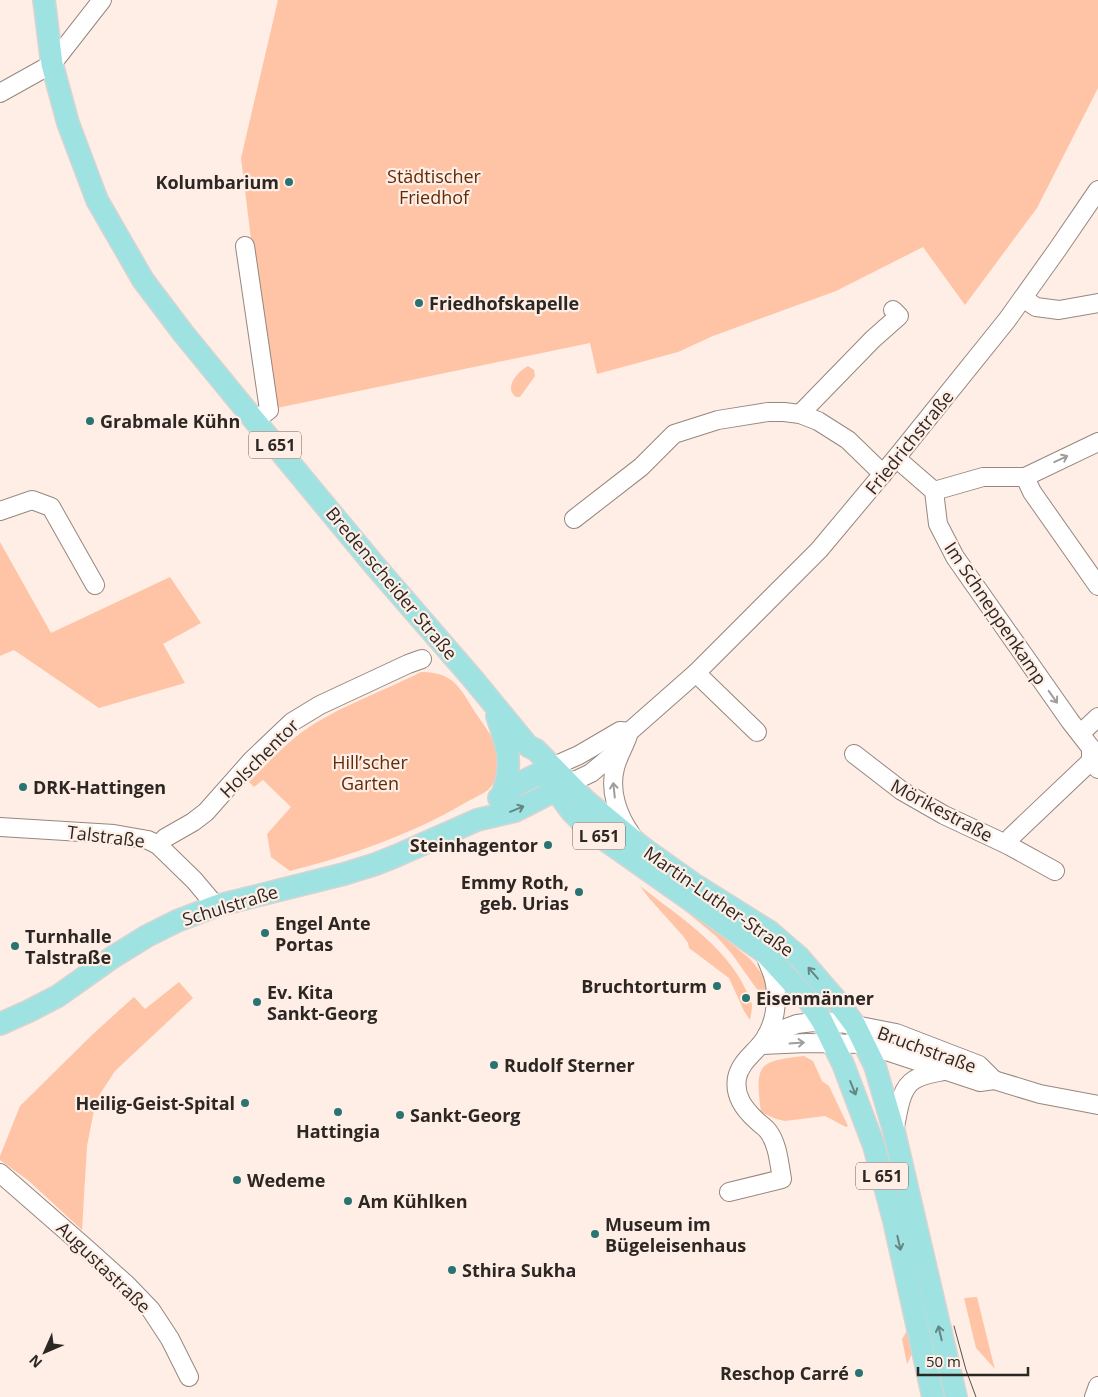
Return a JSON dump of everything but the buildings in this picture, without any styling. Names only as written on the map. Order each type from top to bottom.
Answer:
[{"type":"main road","name":"Bredenscheider Straße","points":[[44,0],[52,64],[64,111],[79,154],[98,200],[120,243],[143,280],[183,333],[376,567],[448,648],[528,746],[536,750],[547,769]]},
{"type":"main road","points":[[493,704],[506,743],[509,759],[508,778],[502,795]]},
{"type":"main road","name":"Schulstraße","points":[[477,820],[502,795],[518,784],[547,769]]},
{"type":"main road","name":"Martin-Luther-Straße","points":[[547,769],[562,787],[643,848],[777,938],[799,957],[855,1025],[875,1066],[894,1131],[956,1397]]},
{"type":"main road","name":"Schulstraße","points":[[0,1024],[58,996],[113,957],[147,936],[177,921],[216,906],[352,872],[396,856],[477,820],[515,811],[562,787]]},
{"type":"main road","name":"Martin-Luther-Straße","points":[[562,787],[572,812],[588,828],[764,952],[809,1001],[822,1021],[834,1043],[860,1105],[874,1146],[894,1221],[933,1397]]},
{"type":"street","points":[[0,92],[52,64],[102,0]]},
{"type":"street","name":"Friedrichstraße","points":[[562,787],[591,773],[804,566],[883,474],[1022,298],[1098,190]]},
{"type":"street","points":[[245,246],[268,410],[255,421]]},
{"type":"street","points":[[1022,298],[1036,307],[1059,310],[1098,303]]},
{"type":"street","points":[[800,414],[873,339],[899,316],[893,310]]},
{"type":"street","points":[[574,519],[641,467],[674,434],[718,420],[758,413],[784,412],[800,414],[818,421],[848,440],[883,474]]},
{"type":"street","points":[[896,458],[934,492],[983,477],[1025,477],[1098,442]]},
{"type":"street","points":[[1025,477],[1032,492],[1098,586]]},
{"type":"street","name":"Im Schneppenkamp","points":[[934,492],[938,524],[955,557],[1091,748],[1094,765]]},
{"type":"street","points":[[0,511],[32,500],[50,507],[95,584]]},
{"type":"street","name":"Holschentor","points":[[158,845],[165,838],[206,812],[252,760],[292,722],[320,705],[422,659]]},
{"type":"street","points":[[696,673],[757,732]]},
{"type":"street","points":[[1081,734],[1098,716]]},
{"type":"street","name":"Friedrichstraße","points":[[547,769],[579,755],[620,731],[627,738]]},
{"type":"street","name":"Friedrichstraße","points":[[627,738],[615,769],[614,788],[622,821],[643,848]]},
{"type":"street","name":"Mörikestraße","points":[[854,754],[902,792],[944,815],[1008,845],[1055,871]]},
{"type":"street","name":"Mörikestraße","points":[[1008,845],[1011,838],[1094,765]]},
{"type":"street","name":"Talstraße","points":[[0,827],[129,836],[148,840],[158,845],[194,880],[216,906]]},
{"type":"street","points":[[729,1192],[782,1178],[775,1143],[768,1130],[746,1110],[739,1100],[737,1088],[737,1078],[741,1066],[763,1040],[773,1019],[776,1000],[774,978],[764,952]]},
{"type":"street","points":[[763,1040],[797,1024],[822,1021],[855,1025]]},
{"type":"street","name":"Bruchstraße","points":[[855,1025],[896,1033],[979,1065],[994,1080]]},
{"type":"street","points":[[763,1040],[865,1044]]},
{"type":"street","name":"Bruchstraße","points":[[865,1044],[980,1082],[994,1080],[1040,1094],[1098,1105]]},
{"type":"street","name":"Bruchstraße","points":[[894,1131],[903,1094],[909,1083],[919,1077],[944,1071]]},
{"type":"street","name":"Augustastraße","points":[[0,1173],[91,1252],[151,1310],[170,1339],[190,1377]]},
{"type":"street","points":[[1094,1397],[1098,1386]]},
{"type":"green space","name":"Städtischer Friedhof","points":[[278,0],[1098,0],[1098,88],[1037,208],[965,305],[923,247],[836,291],[713,336],[678,352],[597,374],[590,343],[272,409],[241,158]]},
{"type":"green space","points":[[528,366],[534,370],[535,376],[520,397],[516,397],[512,393],[511,385],[516,376]]},
{"type":"green space","points":[[0,542],[51,633],[170,577],[201,623],[163,644],[185,683],[99,708],[14,650],[0,656]]},
{"type":"green space","name":"Hill’scher Garten","points":[[421,672],[442,675],[455,684],[466,697],[498,750],[500,765],[495,781],[489,789],[480,795],[401,835],[334,859],[290,871],[271,857],[267,834],[291,807],[263,780],[254,787],[249,782],[274,756],[302,732],[316,723],[345,707]]},
{"type":"green space","points":[[640,886],[685,920],[726,959],[737,974],[750,999],[752,1011],[750,1020],[729,978],[689,948],[683,936]]},
{"type":"green space","points":[[664,889],[749,958],[762,975],[770,994],[759,991],[717,937],[661,891]]},
{"type":"green space","points":[[179,982],[193,998],[115,1071],[96,1100],[87,1146],[82,1230],[29,1181],[0,1160],[0,1156],[20,1106],[93,1034],[134,997],[145,1009]]},
{"type":"green space","points":[[804,1056],[813,1061],[822,1081],[829,1086],[848,1126],[846,1127],[825,1116],[785,1121],[761,1112],[759,1084],[763,1068],[777,1060]]},
{"type":"green space","points":[[977,1297],[995,1369],[976,1348],[964,1298]]},
{"type":"green space","points":[[906,1328],[909,1331],[915,1348],[907,1364],[902,1339],[907,1331]]},
{"type":"tram line","points":[[954,1326],[966,1370],[976,1397]]},
{"type":"place","name":"Kolumbarium","points":[[289,182]]},
{"type":"place","name":"Friedhofskapelle","points":[[419,303]]},
{"type":"place","name":"Grabmale Kühn","points":[[90,421]]},
{"type":"place","name":"DRK-Hattingen","points":[[23,787]]},
{"type":"place","name":"Steinhagentor","points":[[548,845]]},
{"type":"place","name":"Emmy Roth, geb. Urias","points":[[579,892]]},
{"type":"place","name":"Engel Ante Portas","points":[[265,933]]},
{"type":"place","name":"Turnhalle Talstraße","points":[[15,946]]},
{"type":"place","name":"Bruchtorturm","points":[[717,986]]},
{"type":"place","name":"Eisenmänner","points":[[746,998]]},
{"type":"place","name":"Ev. Kita Sankt-Georg","points":[[257,1002]]},
{"type":"place","name":"Rudolf Sterner","points":[[494,1065]]},
{"type":"place","name":"Heilig-Geist-Spital","points":[[245,1103]]},
{"type":"place","name":"Hattingia","points":[[338,1112]]},
{"type":"place","name":"Sankt-Georg","points":[[400,1115]]},
{"type":"place","name":"Wedeme","points":[[237,1180]]},
{"type":"place","name":"Am Kühlken","points":[[348,1201]]},
{"type":"place","name":"Museum im Bügeleisenhaus","points":[[595,1234]]},
{"type":"place","name":"Sthira Sukha","points":[[452,1270]]},
{"type":"place","name":"Reschop Carré","points":[[859,1373]]}]
